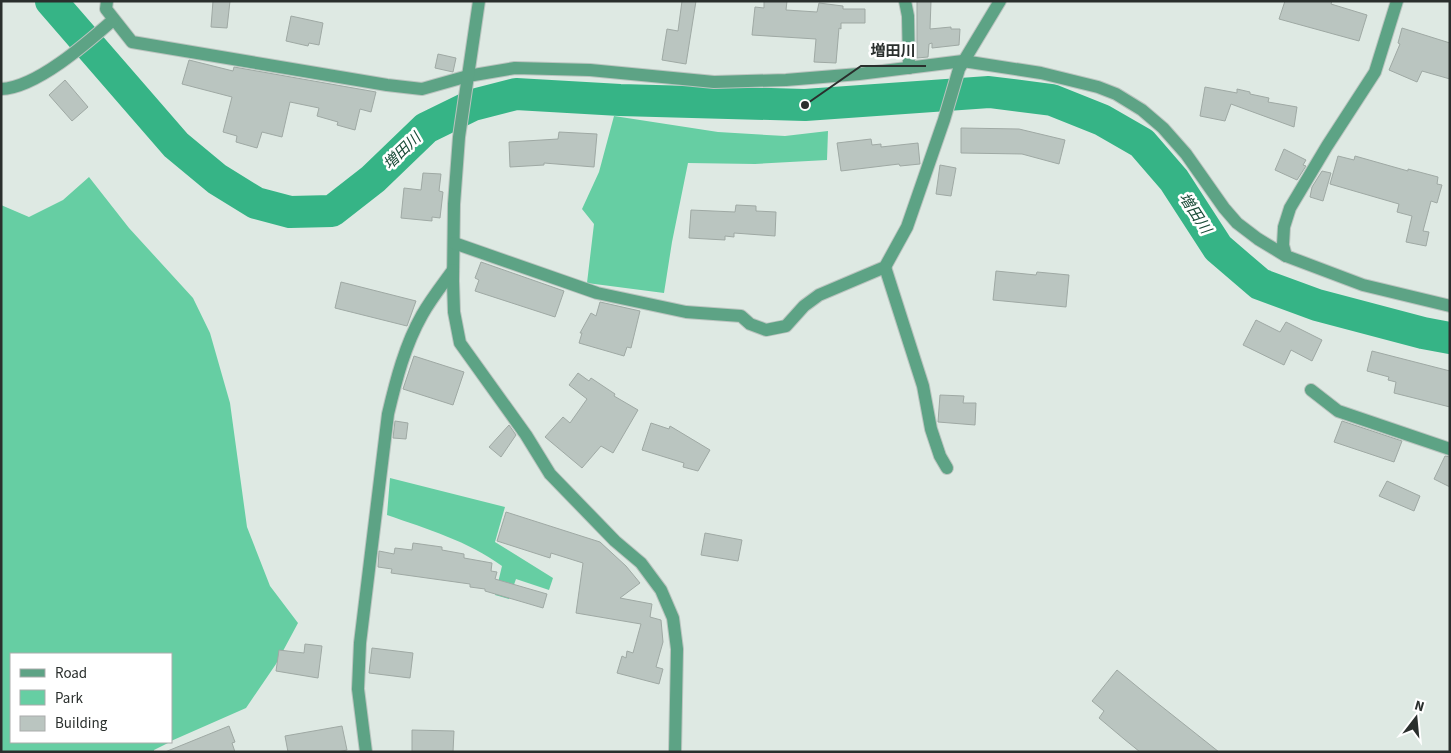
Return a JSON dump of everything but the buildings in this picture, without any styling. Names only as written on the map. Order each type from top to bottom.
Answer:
[{"type":"street","points":[[479,1],[459,137],[454,204],[454,312],[460,342],[526,435],[550,474],[615,541],[641,563],[661,590],[673,618],[677,649],[675,752]]},
{"type":"street","points":[[905,1],[908,16],[909,68]]},
{"type":"street","points":[[454,243],[597,293],[686,312],[740,316],[750,324],[766,330],[786,326],[804,306],[819,295],[885,267],[907,227],[961,65],[1000,1]]},
{"type":"street","points":[[1286,256],[1283,245],[1284,227],[1290,208],[1375,72],[1397,1]]},
{"type":"street","points":[[103,4],[110,23],[132,42],[387,85],[422,88],[467,81],[515,68],[556,68],[714,82],[786,80],[961,65],[1008,67],[1076,81],[1098,87],[1129,102],[1162,128],[1186,154],[1237,224],[1286,256],[1363,285],[1450,306]]},
{"type":"street","points":[[1,89],[12,89],[32,81],[69,56],[110,23]]},
{"type":"street","points":[[885,267],[923,386],[931,429],[940,456],[947,468]]},
{"type":"street","points":[[366,752],[358,689],[360,644],[388,414],[405,354],[422,315],[453,270]]},
{"type":"street","points":[[1311,390],[1338,411],[1450,449]]},
{"type":"green space","points":[[614,116],[718,132],[785,136],[828,131],[827,160],[755,164],[688,163],[664,293],[587,283],[594,224],[582,209],[599,172]]},
{"type":"green space","points":[[89,177],[129,228],[193,298],[210,333],[230,403],[247,527],[270,586],[298,623],[276,664],[246,708],[172,741],[172,653],[10,653],[10,743],[168,743],[154,750],[154,752],[1,752],[1,205],[29,217],[63,200]]},
{"type":"green space","points":[[390,478],[505,507],[495,542],[553,578],[549,590],[516,579],[509,599],[495,595],[502,566],[475,549],[387,515]]},
{"type":"waterway","name":"増田川","points":[[51,1],[176,145],[217,179],[256,203],[290,212],[332,211],[373,179],[426,128],[473,105],[516,94],[620,100],[805,105],[989,92],[1052,100],[1102,120],[1142,143],[1174,180],[1218,248],[1260,284],[1317,305],[1423,333],[1450,338]]},
{"type":"place","name":"増田川","points":[[805,105]]}]
